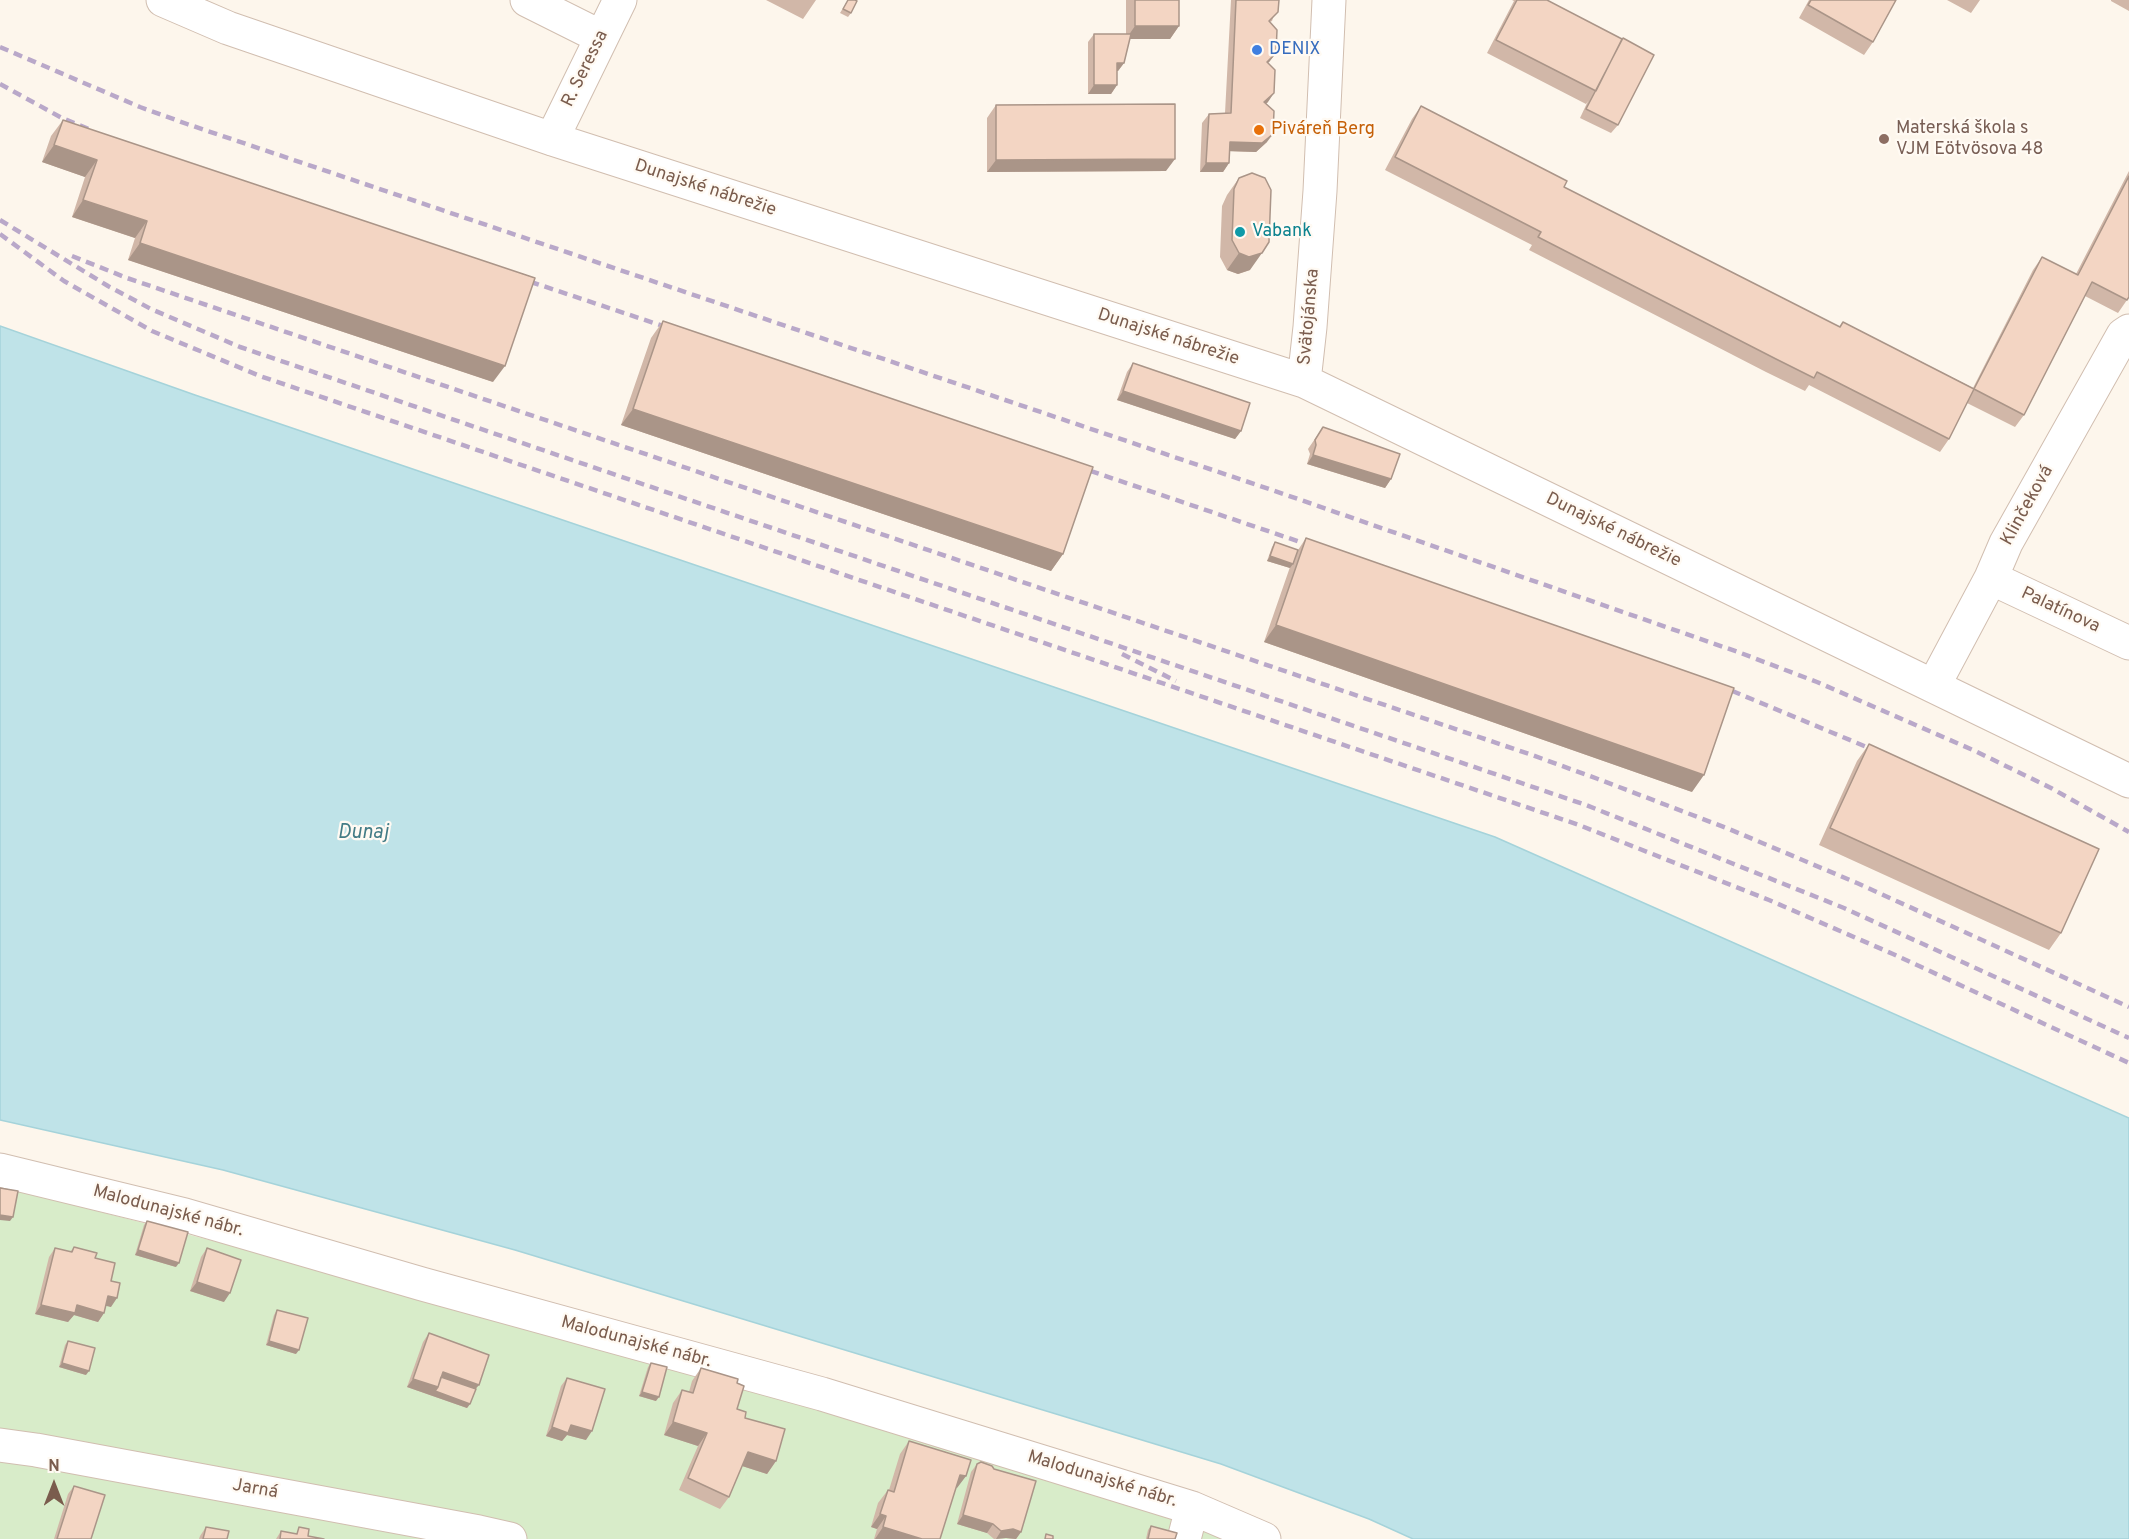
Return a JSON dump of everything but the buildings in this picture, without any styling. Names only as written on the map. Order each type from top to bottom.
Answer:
[{"type":"street","name":"Dunajské nábrežie","points":[[163,0],[228,28],[552,139],[1304,381],[2129,781]]},
{"type":"street","points":[[527,0],[601,37]]},
{"type":"street","name":"R. Seressa","points":[[552,139],[620,0]]},
{"type":"street","name":"Svätojánska","points":[[1304,381],[1320,191],[1329,0]]},
{"type":"street","name":"Klinčeková","points":[[1934,686],[1991,578],[2006,543],[2122,335],[2129,331]]},
{"type":"street","name":"Palatínova","points":[[1991,578],[2129,643]]},
{"type":"street","name":"Malodunajské nábr.","points":[[0,1170],[185,1215],[422,1284],[822,1394],[1188,1524],[1264,1539]]},
{"type":"street","name":"Jarná","points":[[0,1445],[59,1454],[510,1539]]},
{"type":"green space","points":[[0,1186],[415,1293],[819,1410],[1238,1539],[0,1539]]},
{"type":"water","name":"Dunaj","points":[[0,326],[195,395],[1495,837],[2129,1118],[2129,1539],[1413,1539],[1369,1519],[1221,1464],[515,1250],[223,1170],[0,1120]]},
{"type":"railway","points":[[0,47],[140,107],[187,124],[1272,490],[1738,652],[1817,682],[1973,750],[2051,788],[2129,832]]},
{"type":"railway","points":[[0,84],[62,118],[91,130]]},
{"type":"railway","points":[[0,220],[108,286],[151,309],[240,347],[1586,805],[1844,908],[2129,1038]]},
{"type":"railway","points":[[0,234],[64,281],[152,331],[260,376],[1579,825],[1769,900],[1893,954],[2129,1063]]},
{"type":"railway","points":[[72,256],[127,278],[1598,779],[1729,829],[1857,883],[2129,1007]]},
{"type":"railway","points":[[516,277],[675,330]]},
{"type":"railway","points":[[1076,466],[1318,548]]},
{"type":"railway","points":[[1122,654],[1176,681]]},
{"type":"railway","points":[[1718,685],[1881,753]]},
{"type":"place","name":"DENIX","points":[[1257,50]]},
{"type":"place","name":"Piváreň Berg","points":[[1259,130]]},
{"type":"place","name":"Materská škola s VJM Eötvösova 48","points":[[1884,139]]},
{"type":"place","name":"Vabank","points":[[1240,232]]}]
